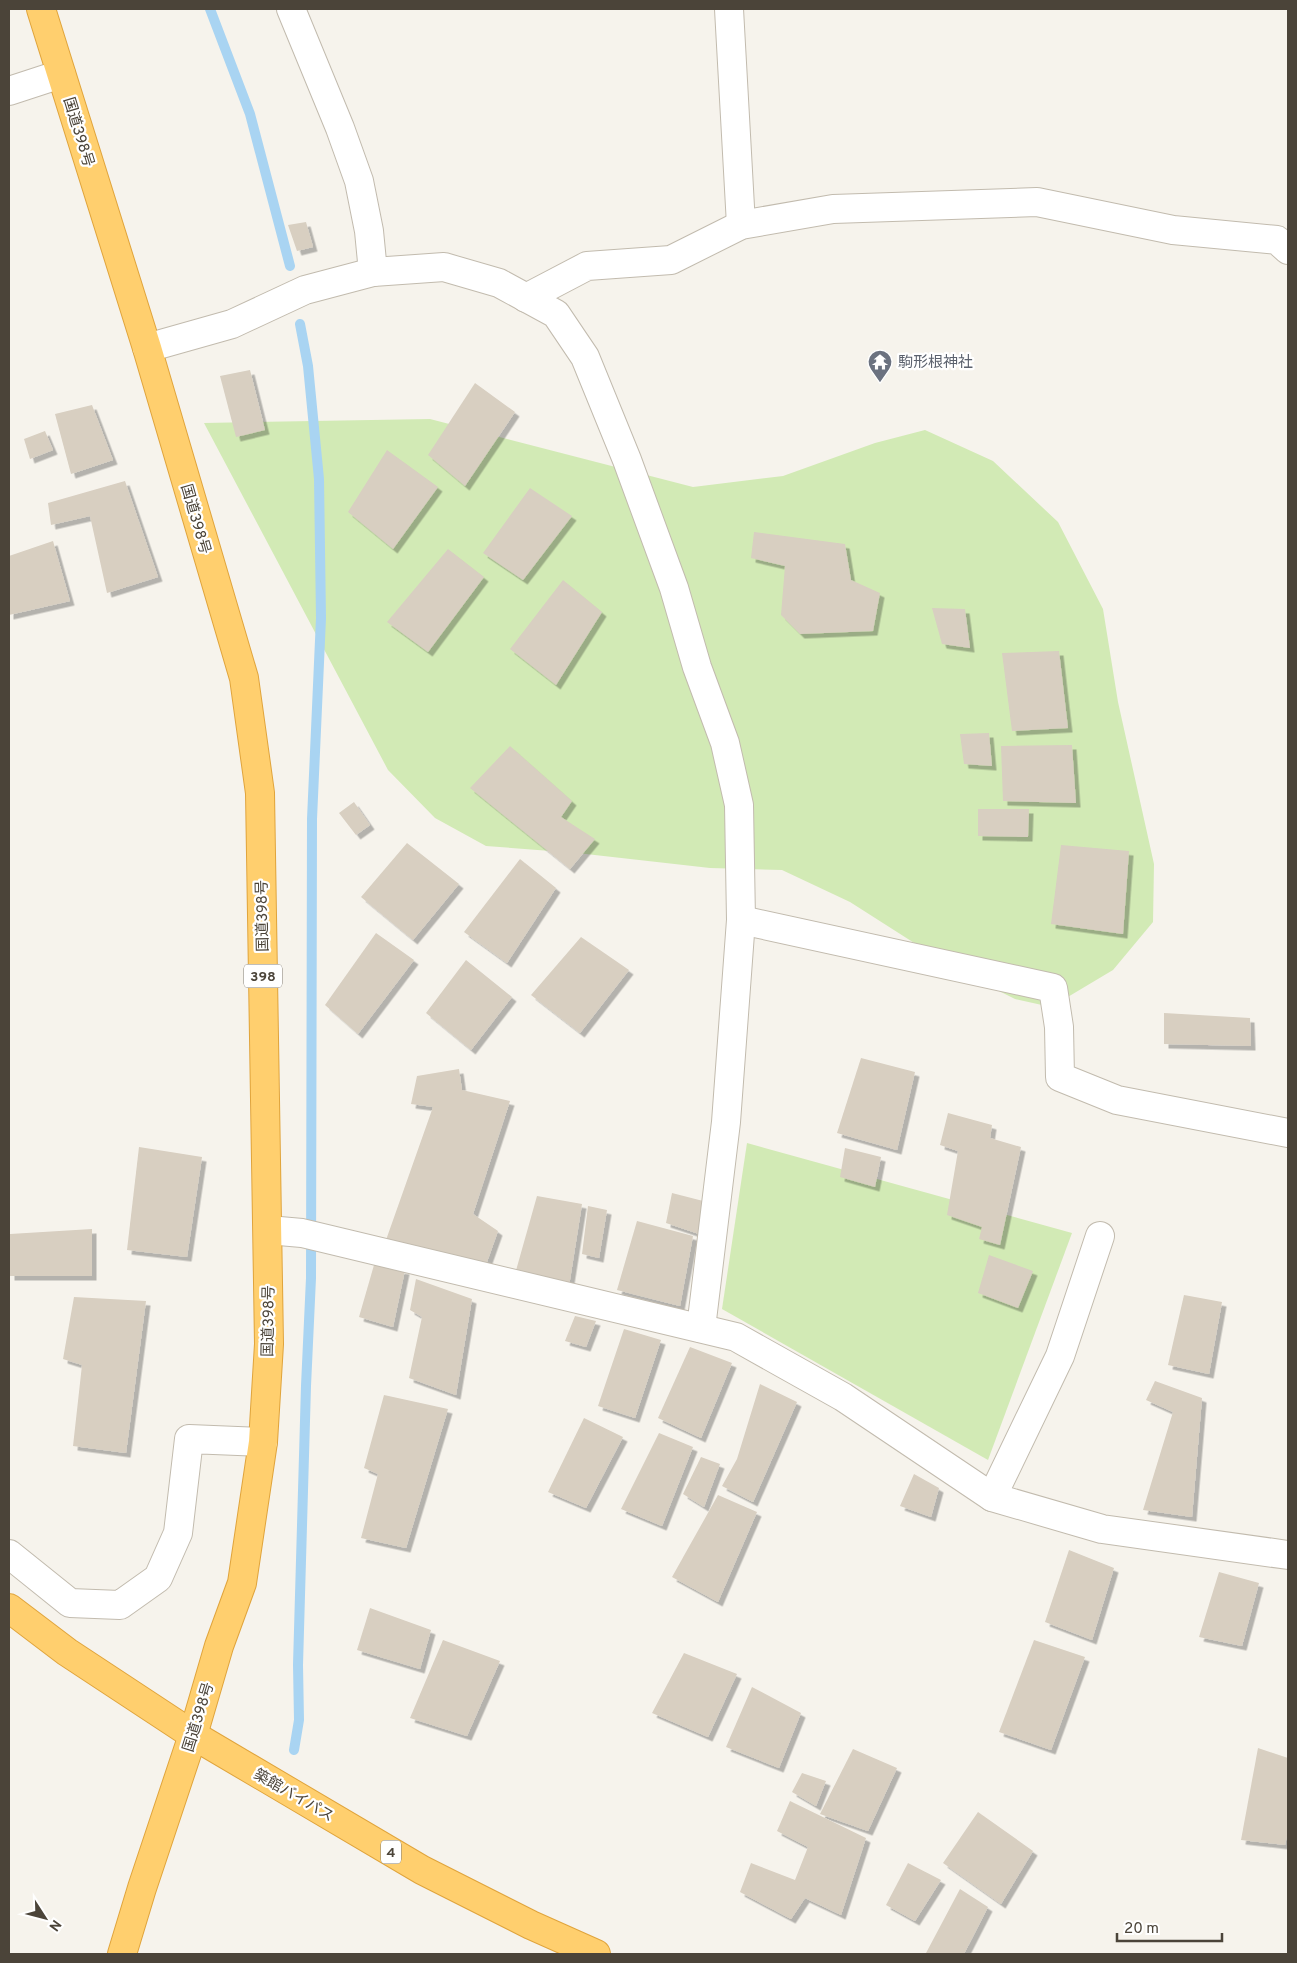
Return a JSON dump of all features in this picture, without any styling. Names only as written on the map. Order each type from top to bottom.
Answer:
[{"type":"highway","name":"国道398号","points":[[41,9],[147,348],[244,678],[260,793],[269,1344],[263,1442],[242,1583],[219,1646],[193,1735],[122,1954]]},
{"type":"highway","name":"築館バイパス","points":[[9,1608],[67,1652],[193,1735],[422,1870],[530,1925],[596,1954]]},
{"type":"street","points":[[291,9],[340,128],[359,181],[369,231],[372,272]]},
{"type":"street","points":[[729,9],[741,225]]},
{"type":"street","points":[[9,90],[61,74]]},
{"type":"street","points":[[526,298],[587,266],[671,260],[741,225],[832,209],[1037,202],[1173,230],[1278,240],[1288,250]]},
{"type":"street","points":[[147,348],[232,324],[305,290],[372,272],[444,267],[499,283],[556,314],[585,357],[627,460],[674,588],[697,667],[725,743],[739,805],[741,920],[726,1122],[701,1328]]},
{"type":"street","points":[[741,920],[1053,988],[1059,1027],[1060,1077],[1118,1100],[1288,1133]]},
{"type":"street","points":[[268,1230],[302,1233],[736,1337],[843,1397],[992,1497],[1102,1529],[1288,1554]]},
{"type":"street","points":[[992,1497],[1060,1356],[1100,1236]]},
{"type":"street","points":[[9,1554],[70,1603],[120,1606],[158,1578],[178,1533],[189,1439],[263,1442]]},
{"type":"green space","points":[[430,419],[693,487],[783,476],[875,443],[925,430],[993,461],[1058,522],[1103,609],[1118,702],[1154,864],[1153,922],[1113,970],[1051,1007],[1015,999],[955,969],[850,902],[782,870],[710,868],[577,853],[486,846],[435,818],[388,770],[204,423]]},
{"type":"green space","points":[[747,1143],[1072,1233],[988,1460],[722,1309]]},
{"type":"building","points":[[306,222],[313,247],[297,251],[288,225]]},
{"type":"building","points":[[250,370],[265,430],[236,437],[220,376]]},
{"type":"building","points":[[475,383],[515,412],[465,486],[428,455]]},
{"type":"building","points":[[92,405],[113,460],[71,474],[55,414]]},
{"type":"building","points":[[45,431],[53,450],[30,459],[24,439]]},
{"type":"building","points":[[387,450],[438,487],[393,549],[348,512]]},
{"type":"building","points":[[125,481],[158,577],[107,593],[90,516],[51,525],[48,503]]},
{"type":"building","points":[[530,488],[572,516],[523,580],[483,553]]},
{"type":"building","points":[[754,532],[845,544],[851,580],[880,593],[873,631],[800,634],[781,615],[785,566],[751,558]]},
{"type":"building","points":[[53,541],[70,601],[9,615],[9,556]]},
{"type":"building","points":[[448,549],[484,577],[428,652],[387,622]]},
{"type":"building","points":[[563,580],[602,612],[556,685],[510,649]]},
{"type":"building","points":[[932,608],[965,609],[970,648],[942,644]]},
{"type":"building","points":[[1059,651],[1068,728],[1012,731],[1002,653]]},
{"type":"building","points":[[989,733],[992,766],[964,764],[960,734]]},
{"type":"building","points":[[1072,745],[1076,803],[1003,801],[1001,746]]},
{"type":"building","points":[[510,746],[572,801],[561,817],[595,839],[570,869],[470,788]]},
{"type":"building","points":[[354,802],[370,825],[356,835],[339,813]]},
{"type":"building","points":[[978,809],[1029,809],[1028,837],[978,836]]},
{"type":"building","points":[[407,843],[459,884],[413,940],[361,897]]},
{"type":"building","points":[[1061,845],[1129,851],[1123,934],[1051,924]]},
{"type":"building","points":[[520,859],[556,888],[507,963],[464,932]]},
{"type":"building","points":[[376,933],[414,960],[358,1034],[325,1005]]},
{"type":"building","points":[[581,937],[629,970],[580,1033],[531,995]]},
{"type":"building","points":[[466,960],[512,997],[471,1050],[426,1013]]},
{"type":"building","points":[[1164,1013],[1250,1018],[1251,1046],[1164,1044]]},
{"type":"building","points":[[861,1058],[915,1072],[897,1150],[837,1133]]},
{"type":"building","points":[[459,1069],[462,1090],[510,1101],[473,1214],[498,1231],[487,1262],[386,1240],[433,1107],[411,1104],[417,1076]]},
{"type":"building","points":[[948,1113],[992,1125],[990,1138],[1021,1147],[1000,1245],[979,1239],[982,1227],[947,1215],[958,1151],[940,1145]]},
{"type":"building","points":[[139,1147],[202,1157],[187,1257],[127,1250]]},
{"type":"building","points":[[845,1148],[881,1157],[875,1187],[840,1177]]},
{"type":"building","points":[[672,1193],[707,1202],[702,1235],[666,1223]]},
{"type":"building","points":[[537,1196],[582,1204],[569,1286],[515,1274]]},
{"type":"building","points":[[588,1206],[607,1210],[599,1258],[582,1254]]},
{"type":"building","points":[[637,1221],[693,1236],[680,1306],[617,1290]]},
{"type":"building","points":[[92,1229],[92,1276],[10,1276],[10,1234]]},
{"type":"building","points":[[989,1255],[1033,1271],[1018,1308],[978,1293]]},
{"type":"building","points":[[374,1265],[405,1270],[393,1327],[359,1317]]},
{"type":"building","points":[[416,1279],[472,1299],[456,1395],[409,1378],[422,1317],[410,1310]]},
{"type":"building","points":[[1184,1295],[1222,1302],[1209,1374],[1168,1365]]},
{"type":"building","points":[[74,1297],[146,1301],[126,1453],[73,1446],[82,1365],[63,1359]]},
{"type":"building","points":[[575,1316],[596,1321],[586,1347],[565,1341]]},
{"type":"building","points":[[624,1329],[661,1340],[635,1418],[598,1406]]},
{"type":"building","points":[[690,1347],[732,1363],[701,1438],[658,1418]]},
{"type":"building","points":[[1155,1381],[1202,1398],[1192,1517],[1143,1510],[1173,1412],[1146,1400]]},
{"type":"building","points":[[760,1384],[797,1402],[753,1502],[722,1486],[737,1459]]},
{"type":"building","points":[[384,1395],[448,1409],[406,1548],[361,1538],[378,1474],[364,1468]]},
{"type":"building","points":[[584,1418],[623,1437],[586,1508],[548,1492]]},
{"type":"building","points":[[659,1433],[693,1447],[662,1526],[621,1509]]},
{"type":"building","points":[[701,1457],[720,1464],[704,1507],[683,1494]]},
{"type":"building","points":[[914,1474],[939,1488],[931,1517],[900,1506]]},
{"type":"building","points":[[718,1495],[757,1512],[718,1602],[672,1577]]},
{"type":"building","points":[[1069,1550],[1114,1568],[1092,1640],[1045,1622]]},
{"type":"building","points":[[1219,1572],[1259,1583],[1242,1646],[1199,1637]]},
{"type":"building","points":[[370,1608],[431,1630],[420,1669],[357,1650]]},
{"type":"building","points":[[443,1640],[500,1661],[467,1736],[410,1718]]},
{"type":"building","points":[[1034,1640],[1085,1657],[1051,1750],[999,1732]]},
{"type":"building","points":[[684,1653],[737,1674],[708,1737],[652,1713]]},
{"type":"building","points":[[752,1687],[801,1713],[779,1768],[726,1747]]},
{"type":"building","points":[[1258,1748],[1288,1758],[1288,1831],[1285,1845],[1241,1840]]},
{"type":"building","points":[[853,1749],[897,1768],[868,1831],[820,1814]]},
{"type":"building","points":[[802,1773],[826,1781],[816,1806],[792,1792]]},
{"type":"building","points":[[790,1801],[866,1838],[841,1915],[805,1898],[791,1919],[740,1892],[751,1863],[795,1880],[808,1847],[777,1831]]},
{"type":"building","points":[[978,1812],[1033,1851],[1001,1904],[943,1863]]},
{"type":"building","points":[[908,1863],[941,1880],[915,1921],[886,1905]]},
{"type":"building","points":[[960,1889],[988,1907],[964,1954],[926,1953]]},
{"type":"waterway","points":[[210,9],[250,114],[290,266]]},
{"type":"waterway","points":[[294,1750],[299,1720],[298,1665],[311,1278],[312,819],[321,618],[319,479],[308,366],[300,324]]},
{"type":"place","name":"駒形根神社","points":[[880,383]]}]
